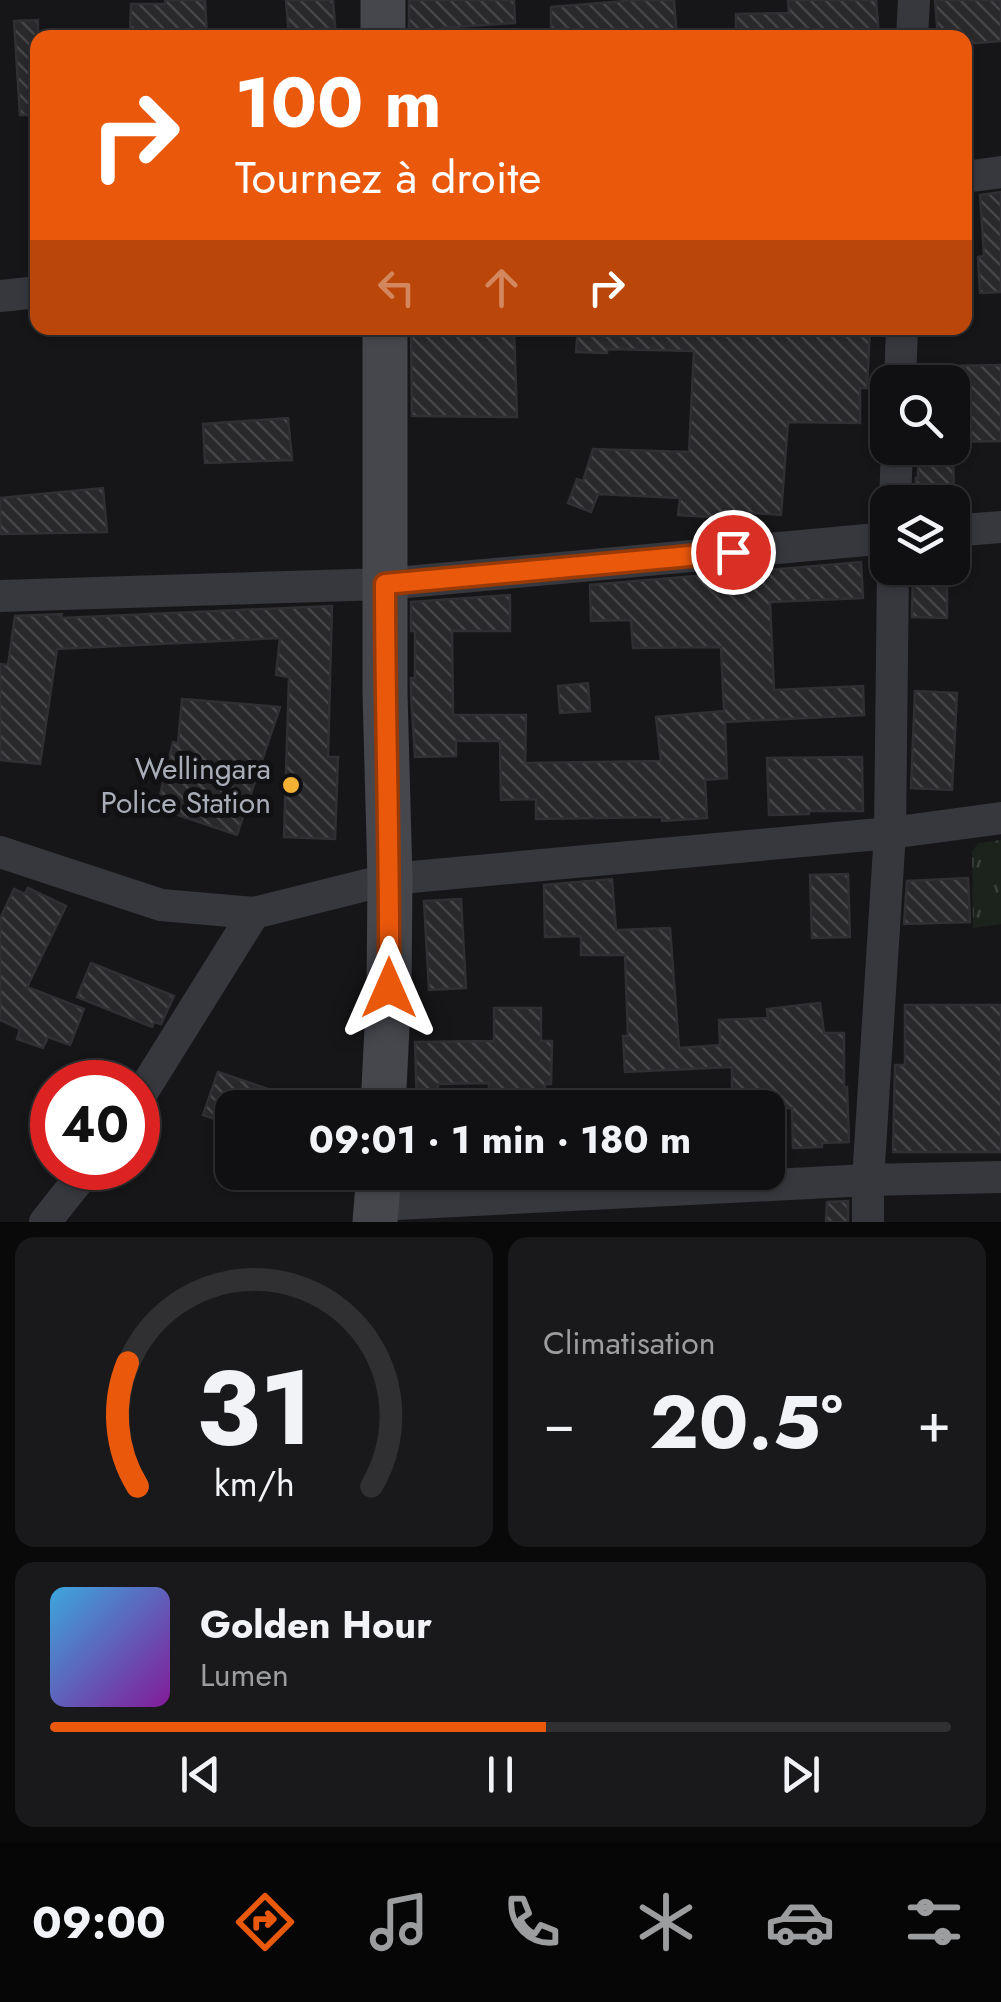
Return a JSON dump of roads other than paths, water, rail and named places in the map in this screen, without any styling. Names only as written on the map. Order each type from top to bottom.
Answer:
[{"type":"street","points":[[383,0],[383,30]]},
{"type":"street","points":[[912,30],[914,0]]},
{"type":"street","points":[[972,176],[1001,172]]},
{"type":"street","points":[[0,296],[30,293]]},
{"type":"street","points":[[383,1090],[390,879],[385,692],[385,335]]},
{"type":"street","points":[[901,365],[902,335]]},
{"type":"street","points":[[970,529],[1001,526]]},
{"type":"street","points":[[0,596],[385,584],[870,540]]},
{"type":"street","points":[[868,1222],[890,833],[894,585]]},
{"type":"street","points":[[0,852],[161,904],[254,914],[390,879],[890,833],[1001,818]]},
{"type":"street","points":[[160,1064],[254,914]]},
{"type":"street","points":[[377,1200],[1001,1177]]},
{"type":"street","points":[[45,1222],[70,1190]]},
{"type":"place","name":"Wellingara Police Station","points":[[291,785]]}]
